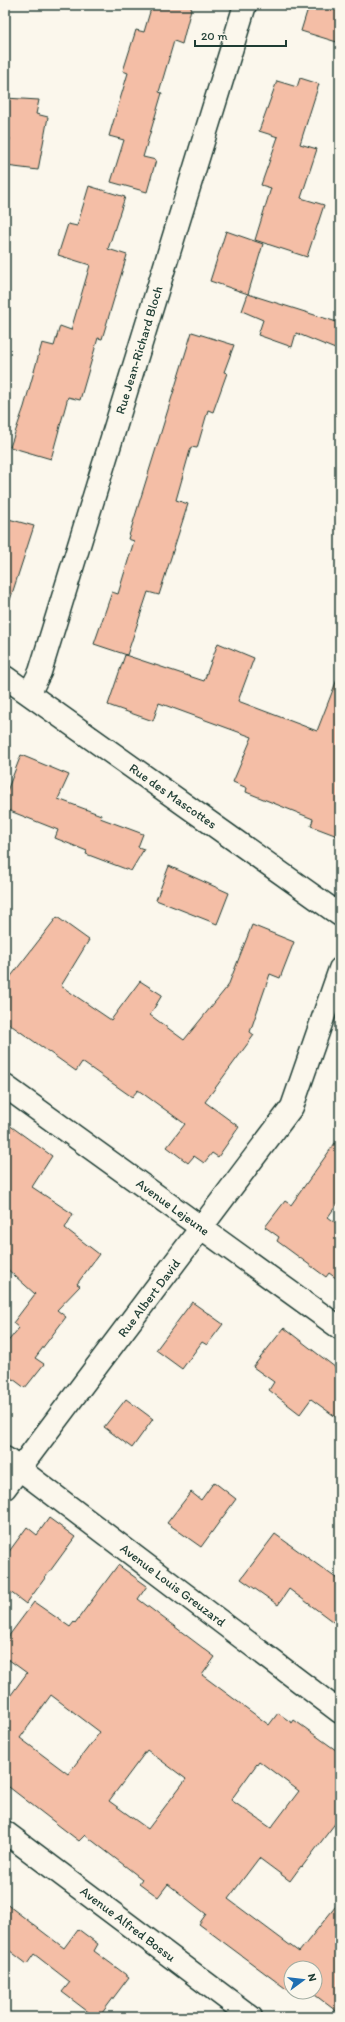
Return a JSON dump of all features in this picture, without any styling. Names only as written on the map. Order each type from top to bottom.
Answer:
[{"type":"street","name":"Rue Jean-Richard Bloch","points":[[29,694],[40,672],[245,5]]},
{"type":"street","name":"Rue des Mascottes","points":[[5,677],[340,915]]},
{"type":"street","name":"Rue Albert David","points":[[5,1488],[12,1463],[202,1228],[292,1107],[340,969]]},
{"type":"street","name":"Avenue Lejeune","points":[[5,1086],[340,1328]]},
{"type":"street","name":"Avenue Louis Greuzard","points":[[12,1463],[340,1712]]},
{"type":"street","name":"Avenue Alfred Bossu","points":[[5,1832],[250,2017]]},
{"type":"building","points":[[152,5],[192,5],[182,44],[174,41],[159,92],[162,93],[143,157],[156,160],[147,192],[111,182],[124,140],[109,136],[128,73],[123,71],[136,30],[144,32]]},
{"type":"building","points":[[309,5],[340,5],[340,43],[301,31]]},
{"type":"building","points":[[300,78],[319,84],[300,144],[317,149],[301,198],[324,205],[307,257],[255,240],[271,188],[261,185],[278,137],[259,131],[277,81],[297,87]]},
{"type":"building","points":[[5,98],[39,100],[36,114],[48,117],[38,170],[6,166],[10,138],[5,137]]},
{"type":"building","points":[[89,186],[125,197],[108,249],[127,255],[102,339],[98,338],[80,400],[68,397],[51,459],[10,447],[24,407],[42,343],[54,346],[60,326],[71,330],[90,265],[58,255],[68,224],[77,226]]},
{"type":"building","points":[[226,231],[263,244],[248,294],[210,281]]},
{"type":"building","points":[[248,294],[340,323],[340,351],[296,333],[292,347],[258,335],[263,320],[242,311]]},
{"type":"building","points":[[192,332],[234,345],[224,372],[227,373],[213,412],[208,410],[197,448],[191,447],[176,500],[188,504],[159,595],[148,592],[127,655],[94,644],[112,592],[118,594],[134,541],[128,539]]},
{"type":"building","points":[[5,518],[34,526],[10,600],[5,599]]},
{"type":"building","points":[[218,643],[254,658],[238,701],[317,731],[338,677],[340,678],[340,837],[311,826],[313,819],[246,792],[247,788],[233,782],[252,737],[159,703],[153,721],[108,705],[125,655],[204,681]]},
{"type":"building","points":[[21,755],[69,775],[58,799],[101,815],[100,818],[143,834],[138,847],[144,849],[131,871],[86,854],[87,851],[55,838],[58,830],[5,809],[5,796]]},
{"type":"building","points":[[169,866],[229,893],[217,924],[156,900]]},
{"type":"building","points":[[57,917],[89,940],[61,986],[111,1020],[140,981],[162,995],[150,1015],[184,1040],[228,986],[252,925],[294,942],[280,978],[270,974],[250,1032],[254,1035],[205,1102],[239,1127],[218,1157],[212,1153],[204,1163],[194,1156],[188,1163],[167,1147],[185,1124],[138,1090],[132,1097],[82,1062],[76,1071],[5,1021],[5,984]]},
{"type":"building","points":[[5,1122],[52,1156],[32,1187],[73,1214],[65,1228],[99,1254],[77,1284],[80,1286],[57,1310],[66,1317],[35,1358],[44,1364],[25,1388],[5,1373],[5,1345],[19,1328],[13,1323],[35,1294],[5,1267]]},
{"type":"building","points":[[340,1136],[340,1200],[328,1217],[340,1226],[340,1281],[329,1273],[326,1277],[277,1241],[279,1237],[265,1227],[285,1201],[291,1205]]},
{"type":"building","points":[[192,1302],[223,1324],[207,1345],[202,1342],[182,1369],[156,1350]]},
{"type":"building","points":[[284,1328],[340,1371],[340,1420],[311,1399],[300,1414],[269,1390],[274,1382],[253,1367]]},
{"type":"building","points":[[126,1399],[153,1419],[132,1448],[104,1427]]},
{"type":"building","points":[[214,1482],[236,1499],[201,1547],[167,1523],[191,1492],[201,1500]]},
{"type":"building","points":[[49,1518],[75,1537],[26,1604],[5,1588],[5,1557],[27,1527],[37,1535]]},
{"type":"building","points":[[275,1534],[340,1581],[340,1627],[289,1589],[278,1605],[241,1579]]},
{"type":"building","points":[[118,1565],[147,1586],[138,1599],[215,1657],[202,1675],[269,1725],[278,1713],[292,1723],[294,1720],[340,1753],[340,1817],[302,1867],[301,1866],[290,1881],[259,1858],[228,1899],[299,1952],[340,1901],[340,2014],[322,2000],[323,2000],[323,1960],[283,1960],[283,1987],[199,1924],[206,1914],[168,1884],[158,1897],[139,1883],[142,1879],[85,1835],[79,1841],[5,1784],[5,1703],[27,1673],[5,1657],[5,1641],[34,1602],[70,1627],[74,1622],[75,1623]],"holes":[[[51,1695],[100,1732],[68,1774],[20,1738]],[[147,1750],[186,1779],[148,1829],[109,1801]],[[259,1761],[299,1791],[271,1828],[231,1800]]]},
{"type":"building","points":[[5,1903],[64,1948],[78,1929],[98,1944],[94,1951],[129,1977],[99,2017],[95,2017],[62,1992],[70,1982],[34,1954],[27,1964],[5,1947]]}]
